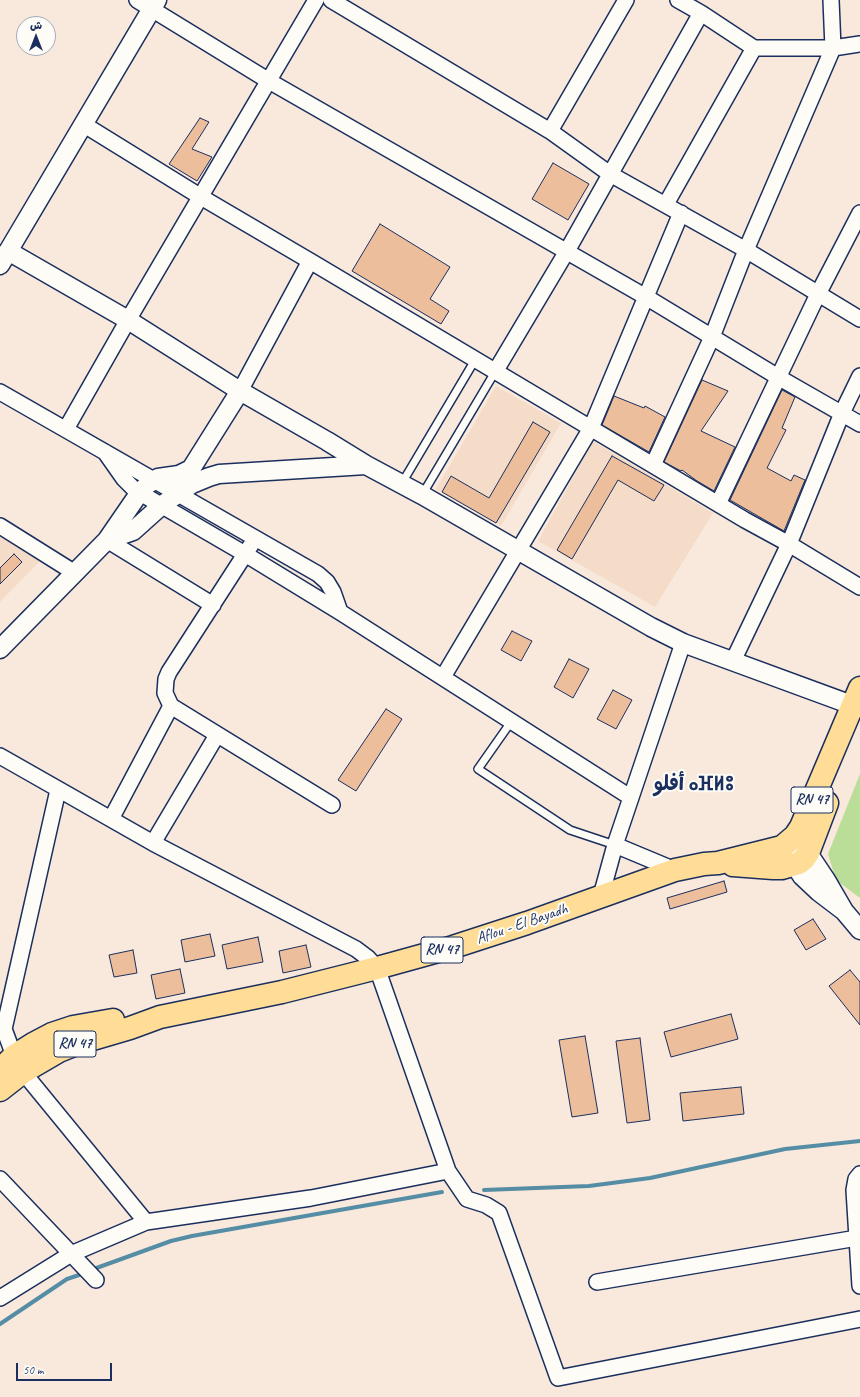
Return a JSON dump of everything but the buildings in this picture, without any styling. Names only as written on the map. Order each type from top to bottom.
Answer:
[{"type":"main road","name":"Aflou - El Bayadh","points":[[0,1090],[13,1066],[53,1054],[79,1043],[130,1028],[160,1017],[282,992],[377,968],[453,947],[527,923],[675,870],[718,863],[776,849],[787,843],[795,836],[801,827],[858,706]]},
{"type":"main road","name":"RN 47","points":[[801,859],[820,820],[858,706]]},
{"type":"main road","name":"Aflou - El Bayadh","points":[[718,863],[773,868],[801,859]]},
{"type":"street","points":[[66,429],[128,320],[202,197],[316,0]]},
{"type":"street","points":[[331,0],[550,131],[610,174],[746,250],[860,319]]},
{"type":"street","points":[[550,131],[626,0]]},
{"type":"street","points":[[678,0],[701,13],[754,48],[833,48],[860,44]]},
{"type":"street","points":[[653,465],[712,337],[746,250],[833,48],[831,0]]},
{"type":"street","points":[[858,706],[683,643],[651,627],[366,465],[240,391],[128,320],[3,255],[83,124],[148,3],[269,81],[567,251],[778,377],[860,424]]},
{"type":"street","points":[[495,372],[567,251],[701,13]]},
{"type":"street","points":[[666,204],[754,48]]},
{"type":"street","points":[[83,124],[495,372],[860,587]]},
{"type":"street","points":[[443,677],[591,428],[681,213]]},
{"type":"street","points":[[718,504],[818,294],[860,213]]},
{"type":"street","points":[[0,649],[107,540],[140,492],[154,480],[162,477],[179,475],[191,470],[240,391],[310,261]]},
{"type":"street","points":[[733,661],[789,544],[842,413],[860,376]]},
{"type":"street","points":[[0,392],[256,538],[322,578],[333,592],[340,612]]},
{"type":"street","points":[[319,468],[324,457],[327,441]]},
{"type":"street","points":[[105,452],[128,483],[140,492],[340,612],[630,797]]},
{"type":"street","points":[[107,540],[133,532],[162,506],[179,494],[201,480],[219,474],[366,465]]},
{"type":"street","points":[[0,526],[75,573]]},
{"type":"street","points":[[256,538],[166,678],[165,693],[171,706],[332,805]]},
{"type":"street","points":[[107,540],[213,605]]},
{"type":"street","points":[[601,896],[630,797],[683,643]]},
{"type":"street","points":[[111,819],[171,706]]},
{"type":"street","points":[[153,843],[217,735]]},
{"type":"street","points":[[0,756],[153,843],[356,949],[368,958],[377,968],[448,1171],[467,1199],[486,1205],[499,1214],[558,1378],[860,1318]]},
{"type":"street","points":[[58,790],[2,1029],[13,1066],[146,1222]]},
{"type":"street","points":[[787,843],[801,859],[810,885],[844,911],[860,930]]},
{"type":"street","points":[[615,845],[675,870]]},
{"type":"street","points":[[0,1298],[74,1256],[146,1222],[311,1198],[448,1171]]},
{"type":"street","points":[[860,1174],[856,1178],[854,1190],[860,1286]]},
{"type":"street","points":[[0,1179],[96,1280]]},
{"type":"street","points":[[597,1282],[857,1238]]},
{"type":"lane","points":[[401,485],[475,360]]},
{"type":"lane","points":[[422,496],[495,372]]},
{"type":"lane","points":[[511,722],[478,769],[570,830],[615,845]]},
{"type":"shaded area","points":[[496,386],[561,423],[501,526],[436,489]]},
{"type":"shaded area","points":[[593,441],[713,513],[655,607],[538,541]]},
{"type":"shaded area","points":[[0,536],[42,559],[0,602]]},
{"type":"green space","points":[[860,774],[860,898],[836,880],[828,854]]},
{"type":"waterway","points":[[484,1190],[589,1186],[650,1178],[785,1149],[860,1141]]},
{"type":"waterway","points":[[91,1270],[171,1241],[192,1236],[442,1192]]},
{"type":"waterway","points":[[0,1324],[67,1279],[85,1273]]},
{"type":"district","name":"أفلو ⴰⴼⵍⵓ","points":[[694,785]]}]
